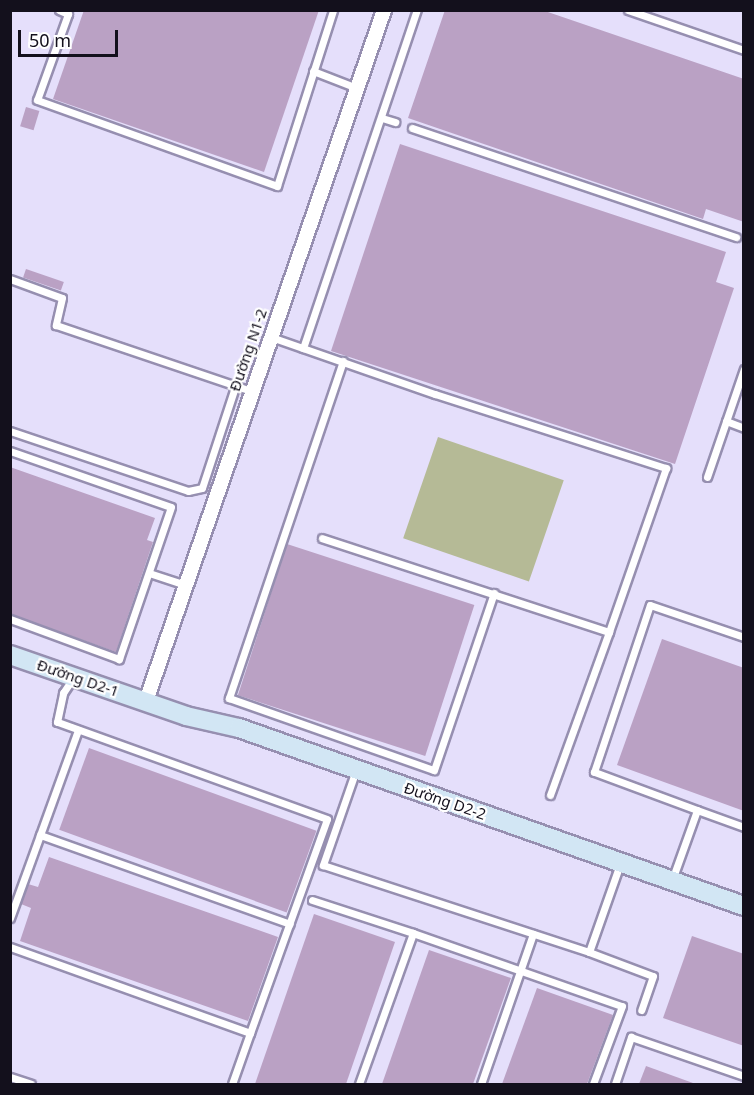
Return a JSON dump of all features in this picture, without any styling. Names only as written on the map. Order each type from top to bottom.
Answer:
[{"type":"main road","name":"Đường D2-1","points":[[10,655],[146,701]]},
{"type":"main road","name":"Đường D2-2","points":[[146,701],[186,717],[240,728],[744,906]]},
{"type":"street","name":"Đường N1-2","points":[[146,701],[384,10]]},
{"type":"lane","points":[[58,10],[68,14],[37,100],[277,186],[333,10]]},
{"type":"lane","points":[[303,348],[417,10]]},
{"type":"lane","points":[[628,10],[744,50]]},
{"type":"lane","points":[[314,71],[357,88]]},
{"type":"lane","points":[[382,118],[395,122]]},
{"type":"lane","points":[[412,128],[736,237]]},
{"type":"lane","points":[[10,279],[62,298],[56,325],[251,391]]},
{"type":"lane","points":[[271,337],[435,394],[666,468],[550,795]]},
{"type":"lane","points":[[343,361],[229,698],[434,770],[494,593]]},
{"type":"lane","points":[[707,477],[744,369]]},
{"type":"lane","points":[[10,431],[188,491],[202,488],[235,387]]},
{"type":"lane","points":[[726,421],[744,428]]},
{"type":"lane","points":[[10,451],[171,507],[119,659],[10,619]]},
{"type":"lane","points":[[322,538],[609,632]]},
{"type":"lane","points":[[149,573],[186,585]]},
{"type":"lane","points":[[744,637],[650,605],[594,772],[744,827]]},
{"type":"lane","points":[[73,677],[63,693],[57,722],[327,819],[232,1084]]},
{"type":"lane","points":[[10,918],[78,730]]},
{"type":"lane","points":[[356,770],[323,865],[589,952],[653,976],[641,1010]]},
{"type":"lane","points":[[672,880],[697,810]]},
{"type":"lane","points":[[40,835],[290,924]]},
{"type":"lane","points":[[589,952],[621,862]]},
{"type":"lane","points":[[312,900],[621,1006],[593,1084]]},
{"type":"lane","points":[[359,1084],[413,933]]},
{"type":"lane","points":[[481,1084],[533,934]]},
{"type":"lane","points":[[10,947],[250,1033]]},
{"type":"lane","points":[[615,1084],[631,1037],[744,1076]]},
{"type":"lane","points":[[10,1077],[31,1084]]},
{"type":"green space","points":[[438,437],[564,480],[529,581],[403,538]]},
{"type":"building","points":[[84,10],[319,10],[264,172],[53,99]]},
{"type":"building","points":[[445,10],[542,10],[744,79],[744,222],[706,209],[703,219],[408,118]]},
{"type":"building","points":[[26,107],[39,111],[34,130],[20,126]]},
{"type":"building","points":[[400,144],[726,252],[716,282],[734,288],[675,464],[331,351]]},
{"type":"building","points":[[26,269],[64,282],[61,291],[23,278]]},
{"type":"building","points":[[10,467],[155,518],[147,540],[153,542],[116,652],[10,614]]},
{"type":"building","points":[[287,544],[474,605],[425,756],[238,695]]},
{"type":"building","points":[[662,639],[744,668],[744,811],[617,765]]},
{"type":"building","points":[[89,748],[316,831],[287,913],[59,830]]},
{"type":"building","points":[[49,857],[278,937],[248,1021],[20,941],[31,908],[21,904],[28,884],[38,887]]},
{"type":"building","points":[[314,914],[395,942],[346,1084],[255,1084]]},
{"type":"building","points":[[692,936],[744,954],[744,1046],[663,1018]]},
{"type":"building","points":[[429,950],[511,978],[473,1084],[382,1084]]},
{"type":"building","points":[[537,988],[613,1015],[587,1084],[502,1084]]},
{"type":"building","points":[[646,1066],[693,1083],[693,1084],[639,1084]]}]
